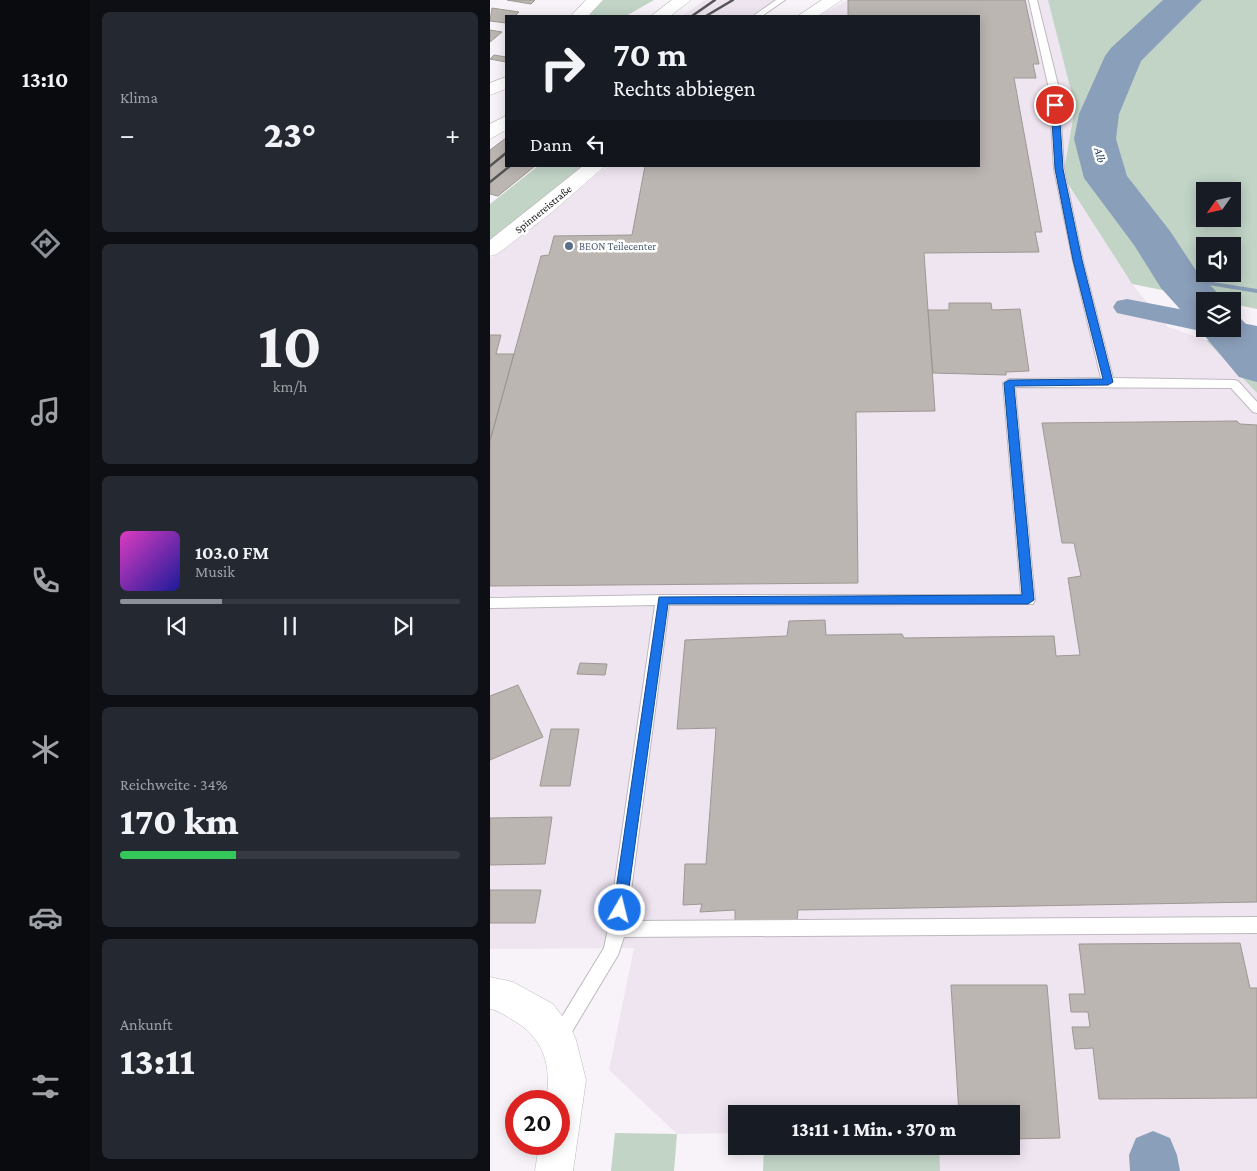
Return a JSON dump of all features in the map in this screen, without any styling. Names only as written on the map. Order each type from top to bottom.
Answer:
[{"type":"street","points":[[580,15],[595,0]]},
{"type":"street","points":[[660,15],[683,0]]},
{"type":"street","points":[[808,15],[834,0]]},
{"type":"street","points":[[490,90],[505,82]]},
{"type":"street","points":[[490,114],[505,105]]},
{"type":"street","points":[[490,133],[505,123]]},
{"type":"street","name":"Spinnereistraße","points":[[490,250],[544,209],[594,167]]},
{"type":"street","points":[[490,993],[501,994],[540,1016],[558,1040],[568,1080],[567,1090]]},
{"type":"street","points":[[554,1171],[557,1155]]},
{"type":"lane","points":[[758,15],[781,0]]},
{"type":"lane","points":[[1032,0],[1054,89],[1059,169],[1078,260],[1108,382]]},
{"type":"lane","points":[[490,603],[663,600],[1028,600],[1009,383],[1234,384],[1257,408]]},
{"type":"lane","points":[[558,1040],[612,950],[617,929],[663,600]]},
{"type":"lane","points":[[617,929],[1257,925]]},
{"type":"shaded area","points":[[705,0],[775,0],[752,15],[683,15]]},
{"type":"shaded area","points":[[847,0],[1048,0],[1075,107],[1063,176],[1132,284],[1168,327],[1206,340],[1257,393],[1257,1171],[939,1171],[938,1155],[1020,1155],[1020,1105],[728,1105],[728,1133],[677,1134],[609,1070],[634,948],[490,949],[490,259],[607,167],[980,167],[980,15],[821,15]]},
{"type":"green space","points":[[603,0],[654,0],[628,15],[589,15]]},
{"type":"green space","points":[[1048,0],[1257,0],[1257,309],[1241,306],[1241,292],[1196,292],[1196,297],[1132,284],[1063,176],[1075,107]]},
{"type":"green space","points":[[537,167],[584,167],[490,240],[490,204]]},
{"type":"green space","points":[[1206,340],[1257,350],[1257,393]]},
{"type":"green space","points":[[615,1133],[677,1134],[674,1171],[611,1171]]},
{"type":"green space","points":[[764,1155],[939,1155],[940,1171],[763,1171]]},
{"type":"building","points":[[507,0],[535,0],[531,4]]},
{"type":"building","points":[[848,0],[1025,0],[1039,64],[1033,64],[1036,78],[1014,78],[1042,232],[1035,232],[1039,252],[924,253],[935,411],[856,412],[858,583],[490,586],[490,441],[541,256],[549,255],[554,236],[632,235],[645,167],[980,167],[980,15],[848,15]]},
{"type":"building","points":[[492,8],[519,12],[516,15],[505,15],[505,23],[490,21]]},
{"type":"building","points":[[490,30],[502,32],[490,42]]},
{"type":"building","points":[[494,55],[505,57],[505,62],[490,59]]},
{"type":"building","points":[[505,139],[505,167],[534,167],[498,196],[490,194],[490,150]]},
{"type":"building","points":[[949,303],[991,303],[992,310],[1020,309],[1029,371],[1006,372],[1006,375],[933,373],[928,310],[949,310]]},
{"type":"building","points":[[490,335],[501,335],[496,354],[514,354],[490,441]]},
{"type":"building","points":[[1237,421],[1240,424],[1257,425],[1257,902],[798,910],[797,921],[735,922],[735,910],[700,912],[702,904],[683,905],[685,864],[706,864],[716,728],[677,729],[685,640],[787,636],[789,621],[825,620],[826,635],[902,634],[904,638],[1054,636],[1056,656],[1080,655],[1068,578],[1081,576],[1074,543],[1062,543],[1042,423]]},
{"type":"building","points":[[580,663],[607,664],[605,675],[577,674]]},
{"type":"building","points":[[518,685],[543,737],[490,760],[490,696]]},
{"type":"building","points":[[551,729],[579,729],[570,786],[540,786]]},
{"type":"building","points":[[552,817],[545,864],[490,865],[490,818]]},
{"type":"building","points":[[490,890],[541,890],[535,923],[490,923]]},
{"type":"building","points":[[1240,943],[1250,988],[1257,988],[1257,1098],[1099,1099],[1093,1048],[1075,1049],[1072,1027],[1090,1027],[1088,1012],[1071,1012],[1069,994],[1085,994],[1079,944]]},
{"type":"building","points":[[951,985],[1047,985],[1060,1138],[1020,1139],[1020,1105],[958,1105]]},
{"type":"waterway","name":"Alb","points":[[1184,0],[1124,56],[1099,114],[1095,139],[1106,178],[1154,241],[1178,278],[1196,298]]},
{"type":"waterway","points":[[1178,278],[1257,291]]},
{"type":"waterway","points":[[1127,307],[1196,321]]},
{"type":"waterway","points":[[1241,331],[1257,335]]},
{"type":"waterway","name":"Alb","points":[[1231,337],[1257,366]]},
{"type":"waterway","points":[[1153,1155],[1155,1171]]},
{"type":"railway","points":[[693,15],[715,0]]},
{"type":"railway","points":[[708,15],[733,0]]},
{"type":"railway","points":[[490,166],[505,154]]},
{"type":"railway","points":[[490,182],[509,167]]},
{"type":"place","name":"BEON Teilecenter","points":[[569,246]]},
{"type":"route","points":[[620,910],[663,600],[1028,600],[1009,383],[1108,382],[1078,260],[1059,169],[1055,105]]}]
